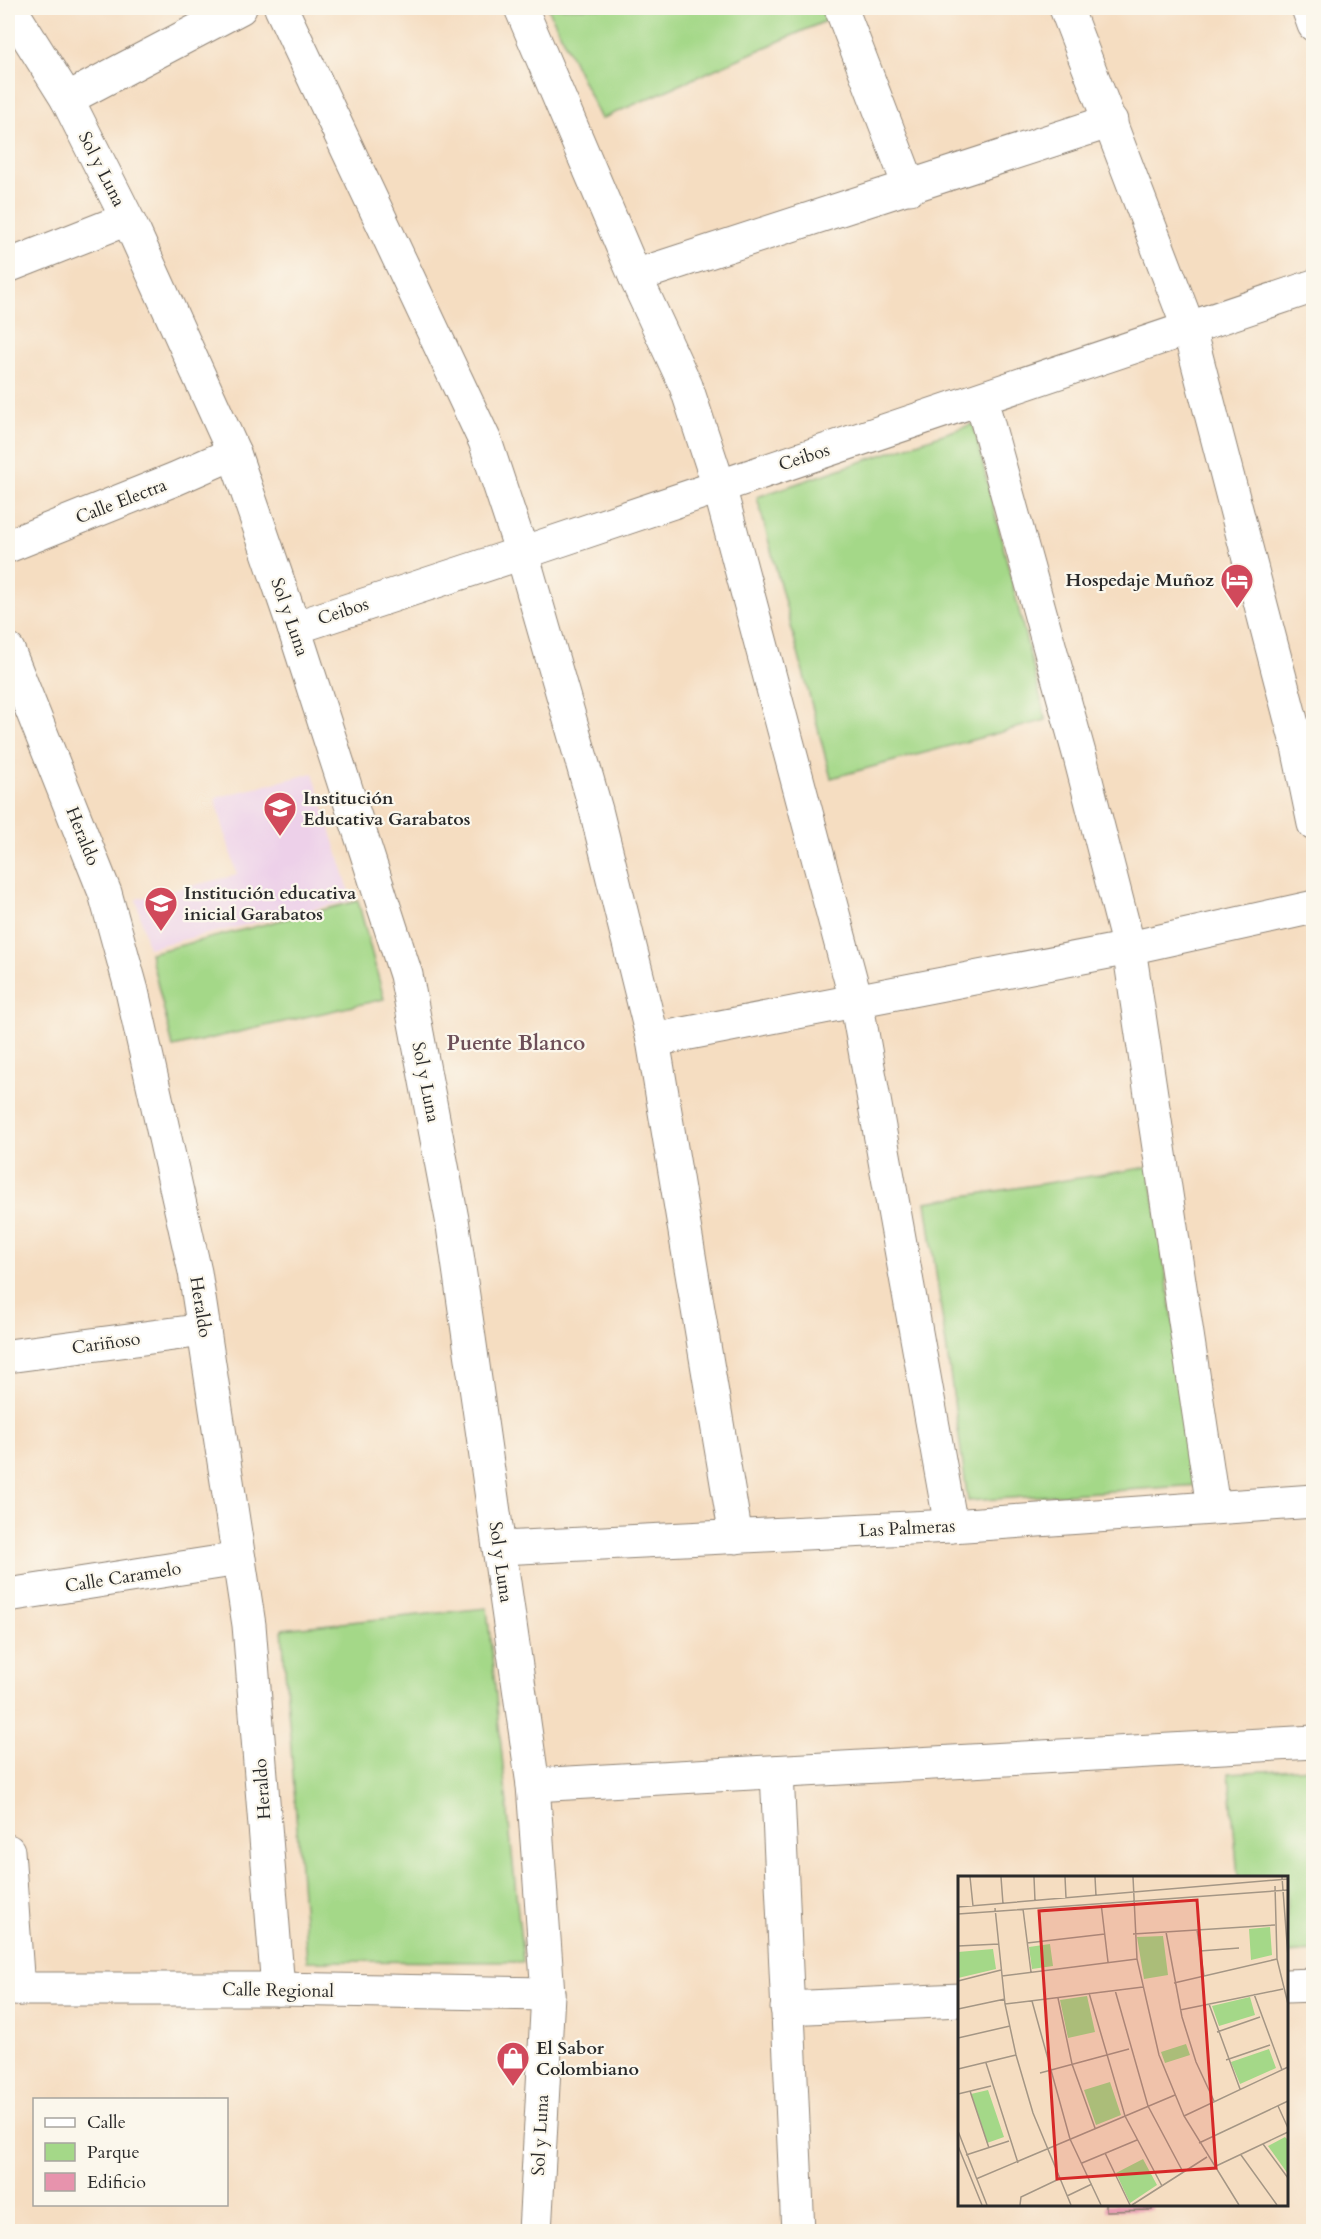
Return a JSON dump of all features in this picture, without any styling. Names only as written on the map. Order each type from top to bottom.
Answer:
[{"type":"street","name":"Sol y Luna","points":[[9,8],[67,99],[127,219],[234,453],[294,628],[406,975],[452,1219],[533,1785],[548,1994],[535,2232]]},
{"type":"street","points":[[67,99],[240,8]]},
{"type":"street","points":[[282,8],[485,441],[522,553],[596,810],[653,1040],[736,1538]]},
{"type":"street","points":[[521,8],[635,276],[686,386],[719,486],[856,999],[951,1526]]},
{"type":"street","points":[[842,8],[910,188]]},
{"type":"street","points":[[1066,8],[1189,329],[1298,747],[1314,824]]},
{"type":"street","points":[[1308,8],[1314,25]]},
{"type":"street","points":[[635,276],[1111,121]]},
{"type":"street","points":[[8,266],[127,219]]},
{"type":"street","name":"Ceibos","points":[[294,628],[1314,286]]},
{"type":"street","points":[[981,399],[1080,757],[1129,948],[1214,1507]]},
{"type":"street","name":"Calle Electra","points":[[8,546],[234,453]]},
{"type":"street","name":"Heraldo","points":[[8,650],[105,893],[132,991],[195,1272],[249,1625],[278,1989]]},
{"type":"street","points":[[653,1040],[1129,948],[1314,907]]},
{"type":"street","name":"Cariñoso","points":[[8,1356],[204,1330]]},
{"type":"street","name":"Las Palmeras","points":[[500,1548],[951,1526],[1314,1501]]},
{"type":"street","name":"Calle Caramelo","points":[[8,1595],[239,1559]]},
{"type":"street","points":[[533,1785],[1314,1742]]},
{"type":"street","points":[[777,1772],[798,2232]]},
{"type":"street","points":[[8,1851],[13,1989]]},
{"type":"street","points":[[1288,1986],[1314,1985]]},
{"type":"street","name":"Calle Regional","points":[[13,1989],[278,1989],[548,1994]]},
{"type":"street","points":[[787,2008],[958,2000]]},
{"type":"shaded area","name":"Institución Educativa Garabatos","points":[[313,773],[352,900],[148,948],[136,899],[237,875],[215,798]]},
{"type":"green space","points":[[548,8],[825,8],[830,19],[601,119]]},
{"type":"green space","points":[[973,424],[1046,720],[831,778],[757,497]]},
{"type":"green space","points":[[358,901],[384,999],[173,1047],[150,953]]},
{"type":"green space","points":[[1149,1167],[1199,1485],[968,1501],[926,1202]]},
{"type":"green space","points":[[487,1608],[523,1962],[307,1961],[282,1629]]},
{"type":"green space","points":[[1313,1768],[1313,1951],[1288,1953],[1288,1876],[1238,1876],[1229,1773]]},
{"type":"building","points":[[1106,2206],[1152,2206],[1152,2210],[1106,2211]]},
{"type":"place","name":"Hospedaje Muñoz","points":[[1237,609]]},
{"type":"place","name":"Institución Educativa Garabatos","points":[[280,837]]},
{"type":"place","name":"Institución educativa inicial Garabatos","points":[[161,932]]},
{"type":"place","name":"El Sabor Colombiano","points":[[513,2087]]},
{"type":"district","name":"Puente Blanco","points":[[516,1043]]}]
